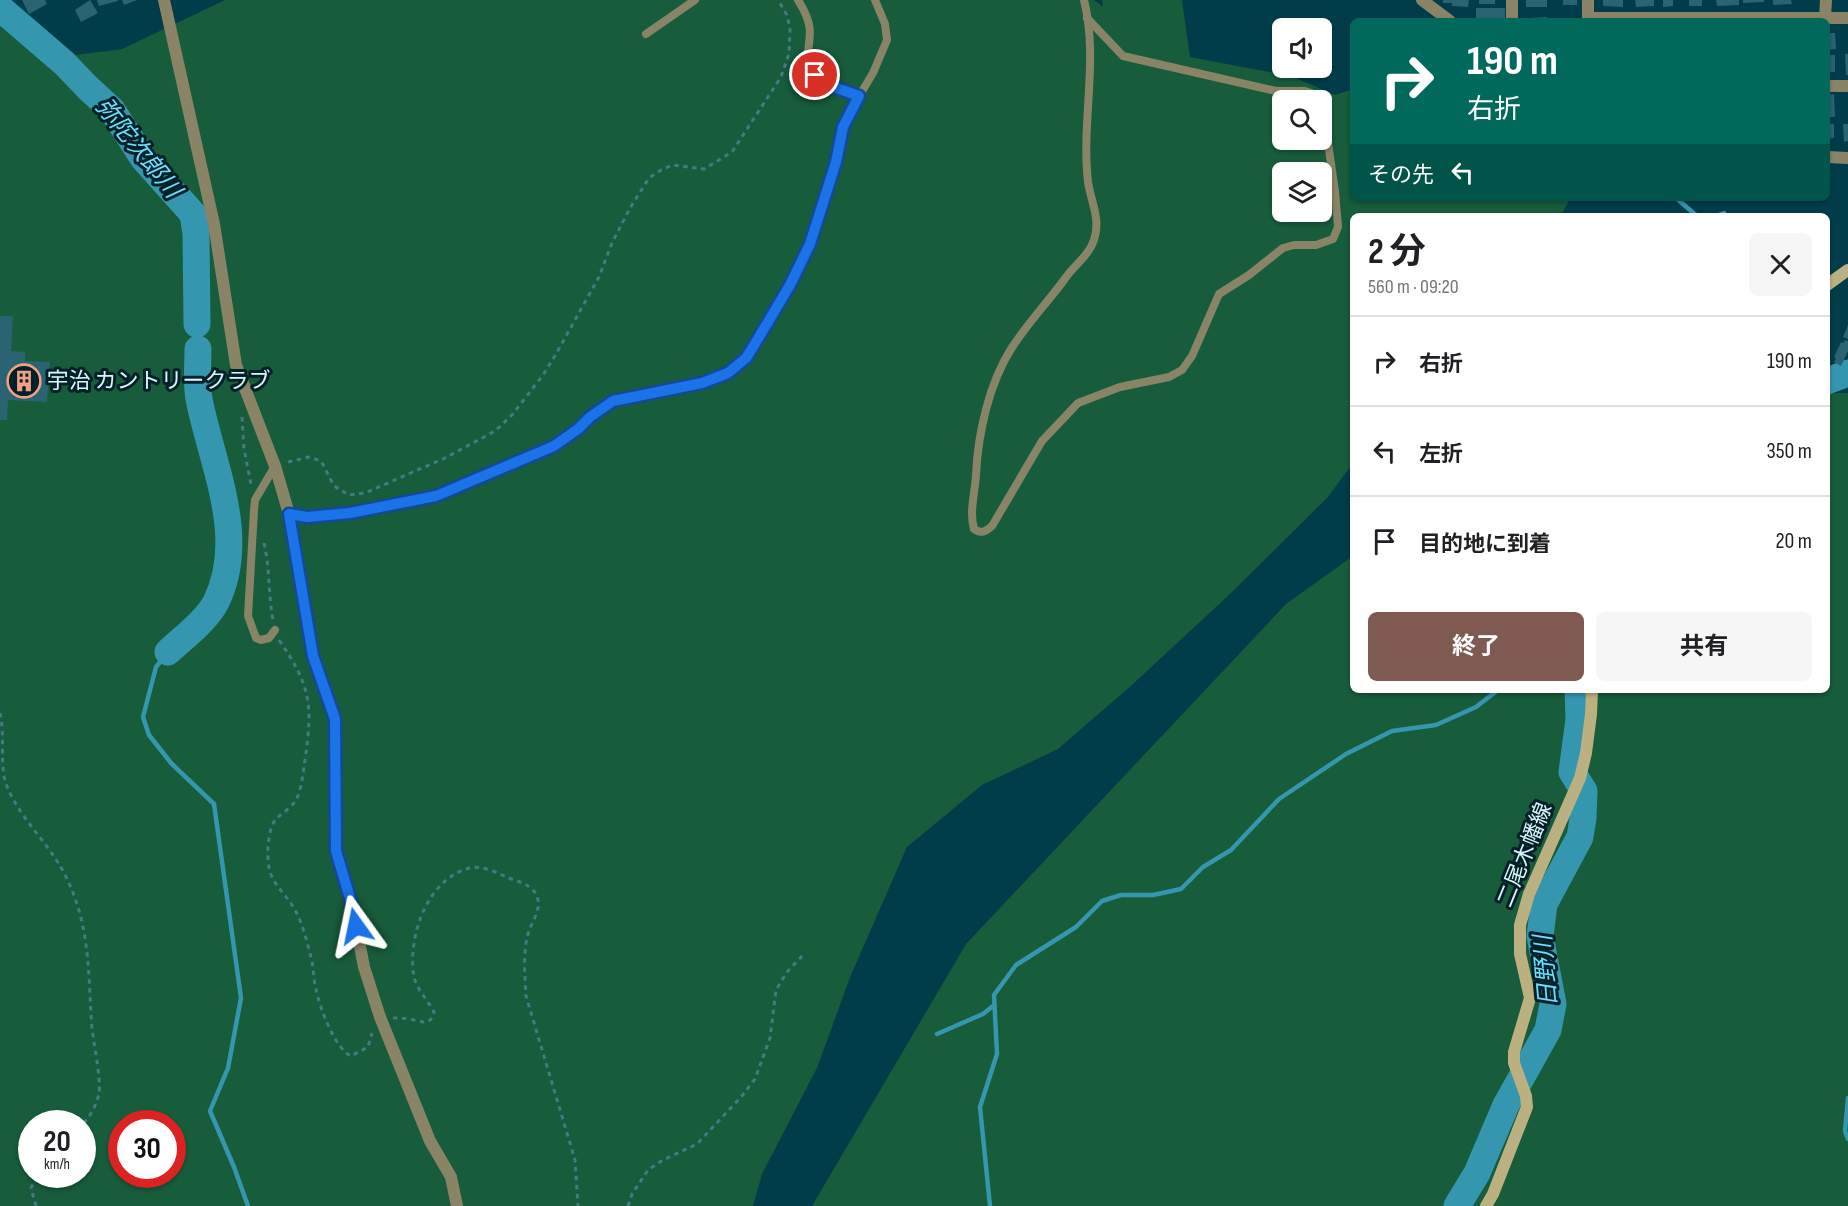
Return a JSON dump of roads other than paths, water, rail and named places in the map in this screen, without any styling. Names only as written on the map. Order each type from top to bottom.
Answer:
[{"type":"main road","points":[[1830,283],[1848,270]]},
{"type":"main road","name":"二尾木幡線","points":[[1486,1206],[1493,1194],[1527,1107],[1527,1096],[1514,1063],[1514,1052],[1530,999],[1520,954],[1520,926],[1529,894],[1551,849],[1587,753],[1592,693]]},
{"type":"street","points":[[164,0],[214,224],[236,365],[275,466],[289,514],[313,656],[335,719],[336,851],[352,905],[364,968],[381,1020],[430,1141],[451,1177],[457,1206]]},
{"type":"street","points":[[1512,0],[1512,18]]},
{"type":"street","points":[[1588,0],[1588,18]]},
{"type":"street","points":[[1826,0],[1825,18],[1848,18]]},
{"type":"street","points":[[1426,2],[1446,18]]},
{"type":"street","points":[[1830,86],[1848,86]]},
{"type":"street","points":[[1830,157],[1848,158]]},
{"type":"lane","points":[[646,34],[695,0]]},
{"type":"lane","points":[[798,0],[806,12],[811,27],[806,65],[815,75],[831,86],[859,96]]},
{"type":"lane","points":[[289,514],[307,517],[350,513],[436,496],[554,446],[613,401],[702,383],[728,373],[746,358],[790,285],[810,244],[836,162],[843,127],[873,73],[887,40],[885,24],[874,0]]},
{"type":"lane","points":[[1084,0],[1091,72],[1088,93],[1087,167],[1090,192],[1096,209],[1096,230],[1094,240],[1085,255],[1012,347],[988,400],[976,464],[972,515],[974,529],[978,532],[982,533],[992,526],[1041,441],[1078,403],[1120,387],[1169,377],[1182,370],[1192,356],[1219,294],[1249,275],[1283,248],[1294,244],[1316,245],[1333,239],[1338,227],[1329,150]]},
{"type":"lane","points":[[1087,18],[1123,56],[1272,90]]},
{"type":"lane","points":[[274,630],[269,638],[261,640],[256,638],[248,616],[255,500],[275,466]]},
{"type":"waterway","name":"弥陀次郎川","points":[[0,8],[64,63],[112,110],[143,158],[193,214],[196,234],[197,324]]},
{"type":"waterway","points":[[1680,201],[1694,213]]},
{"type":"waterway","name":"弥陀次郎川","points":[[168,652],[212,609],[225,577],[229,552],[228,527],[219,475],[199,399],[198,349]]},
{"type":"waterway","name":"日野川","points":[[1830,380],[1848,373]]},
{"type":"waterway","points":[[168,652],[156,667],[143,717],[149,735],[171,763],[214,804],[241,998],[228,1068],[210,1111],[248,1206]]},
{"type":"waterway","points":[[990,1206],[980,1107],[997,1054],[994,995],[1016,965],[1076,927],[1102,901],[1121,895],[1153,895],[1181,889],[1203,867],[1231,850],[1279,799],[1346,754],[1392,731],[1436,725],[1476,707],[1494,693]]},
{"type":"waterway","name":"日野川","points":[[1457,1206],[1477,1173],[1506,1105],[1548,1030],[1553,1004],[1540,936],[1544,904],[1580,837],[1583,818],[1584,791],[1572,772],[1579,719],[1578,693]]},
{"type":"waterway","points":[[937,1034],[983,1014],[993,1006]]},
{"type":"waterway","points":[[1848,1098],[1845,1131],[1848,1139]]},
{"type":"place","name":"宇治 カントリークラブ","points":[[24,381]]}]
